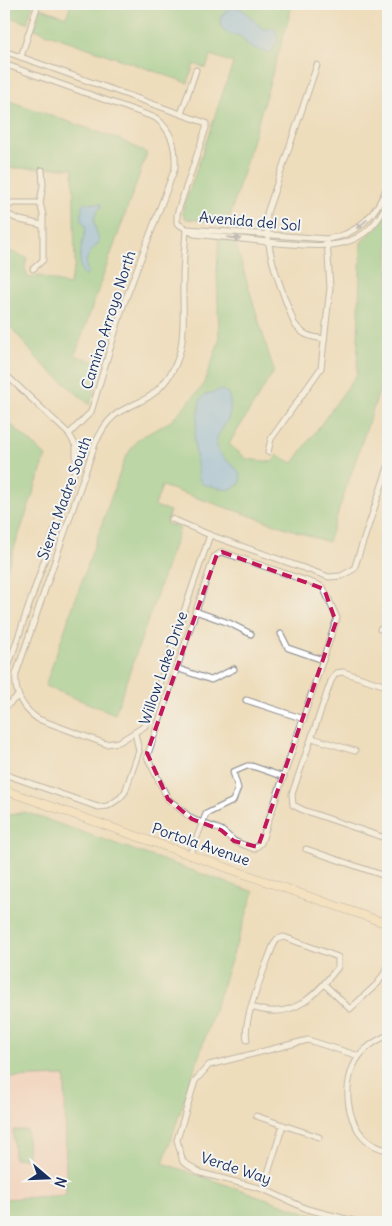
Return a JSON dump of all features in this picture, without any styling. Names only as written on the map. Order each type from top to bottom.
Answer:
[{"type":"main road","name":"Portola Avenue","points":[[4,790],[388,924]]},
{"type":"street","points":[[22,57],[38,4]]},
{"type":"street","points":[[4,51],[206,123],[206,128],[177,214],[177,223],[186,230]]},
{"type":"street","name":"Camino Arroyo North","points":[[4,64],[156,118],[164,124],[172,137],[176,150],[175,168],[123,306],[91,412],[69,434]]},
{"type":"street","points":[[317,65],[267,213],[266,235],[271,260],[294,323],[305,334],[324,339]]},
{"type":"street","points":[[181,114],[196,70]]},
{"type":"street","points":[[33,269],[42,260],[43,215],[40,203],[43,185],[42,170]]},
{"type":"street","name":"Avenida del Sol","points":[[186,230],[327,239],[340,238],[366,222],[377,210],[388,184]]},
{"type":"street","name":"Avenida del Sol","points":[[186,230],[194,234],[327,247],[358,237],[373,226],[388,201]]},
{"type":"street","points":[[40,203],[12,204],[4,211],[20,220],[42,225]]},
{"type":"street","name":"Sierra Madre South","points":[[18,696],[14,686],[16,674],[95,444],[104,427],[114,415],[153,394],[164,383],[181,355],[186,230]]},
{"type":"street","points":[[268,452],[270,439],[321,368],[330,288],[327,239]]},
{"type":"street","points":[[4,373],[69,434],[76,446],[76,467],[4,679]]},
{"type":"street","points":[[172,519],[210,536],[329,577],[341,576],[354,569],[388,467]]},
{"type":"street","points":[[4,708],[18,696],[29,713],[38,720],[112,744],[145,726],[210,536]]},
{"type":"street","name":"Willow Lake Drive","points":[[222,552],[319,585],[324,589],[337,618],[323,660],[284,777],[258,847],[254,849],[234,841],[221,830],[192,819],[168,799],[147,757],[214,557],[222,552]]},
{"type":"street","points":[[195,612],[229,623],[251,634]]},
{"type":"street","points":[[380,629],[388,632]]},
{"type":"street","points":[[281,634],[288,648],[323,660]]},
{"type":"street","points":[[176,668],[211,680],[234,669]]},
{"type":"street","points":[[388,682],[383,685],[343,672],[336,673],[331,681],[292,794],[293,805],[388,839]]},
{"type":"street","points":[[246,700],[304,719]]},
{"type":"street","points":[[4,774],[98,807],[108,806],[125,792],[139,751],[135,733]]},
{"type":"street","points":[[312,738],[355,751]]},
{"type":"street","points":[[190,855],[206,814],[233,801],[238,788],[233,772],[252,766],[284,777]]},
{"type":"street","points":[[306,849],[388,877]]},
{"type":"street","points":[[247,1040],[245,1031],[252,1007],[277,939],[284,937],[336,955],[340,960],[338,967],[315,996],[298,1005],[267,1012],[252,1007]]},
{"type":"street","points":[[324,984],[350,1009],[378,982],[388,967]]},
{"type":"street","points":[[388,1035],[371,1043],[359,1056],[350,1074],[347,1095],[351,1118],[364,1138],[388,1150]]},
{"type":"street","name":"Verde Way","points":[[358,1222],[307,1210],[263,1189],[201,1173],[183,1162],[177,1140],[195,1081],[209,1065],[308,1040],[359,1056]]},
{"type":"street","points":[[256,1116],[319,1137]]},
{"type":"street","points":[[263,1189],[283,1125]]},
{"type":"highlighted area","points":[[222,552],[324,589],[336,622],[258,847],[234,841],[221,830],[192,819],[168,799],[147,753],[217,554]]},
{"type":"shaded area","points":[[65,1076],[66,1195],[4,1199],[4,1078]]},
{"type":"green space","points":[[4,4],[33,4],[27,23],[4,15]]},
{"type":"green space","points":[[71,4],[293,4],[228,223],[186,219],[182,212],[233,63],[211,55],[206,68],[194,64],[188,83],[34,29],[41,8],[66,17]]},
{"type":"green space","points":[[4,99],[121,140],[147,153],[75,355],[102,364],[90,405],[40,362],[4,319],[4,249],[27,258],[25,268],[28,278],[40,276],[69,285],[75,265],[73,168],[4,168]]},
{"type":"green space","points":[[388,205],[388,365],[328,542],[162,486],[155,506],[170,511],[166,523],[180,528],[115,714],[45,686],[125,458],[138,439],[171,421],[203,386],[219,341],[217,270],[219,238],[234,239],[274,371],[229,444],[247,459],[272,462],[278,455],[293,463],[357,374],[361,242],[383,221]]},
{"type":"green space","points":[[4,418],[46,456],[4,578]]},
{"type":"green space","points":[[25,812],[254,892],[163,1163],[334,1222],[4,1222],[4,1199],[66,1195],[65,1076],[4,1078],[4,816]]},
{"type":"green space","points":[[13,1130],[27,1130],[28,1158],[14,1159]]},
{"type":"water","points":[[236,7],[243,10],[263,29],[275,28],[278,40],[273,50],[268,53],[250,47],[239,35],[231,35],[221,27],[221,16],[230,8]]},
{"type":"water","points":[[85,203],[101,204],[101,207],[94,219],[99,242],[90,252],[87,259],[86,267],[88,272],[85,276],[80,259],[86,228],[82,221],[82,205]]},
{"type":"water","points":[[221,390],[228,393],[230,413],[216,441],[217,447],[223,457],[236,469],[241,478],[240,484],[228,490],[202,484],[199,478],[194,440],[200,401],[204,395]]}]
